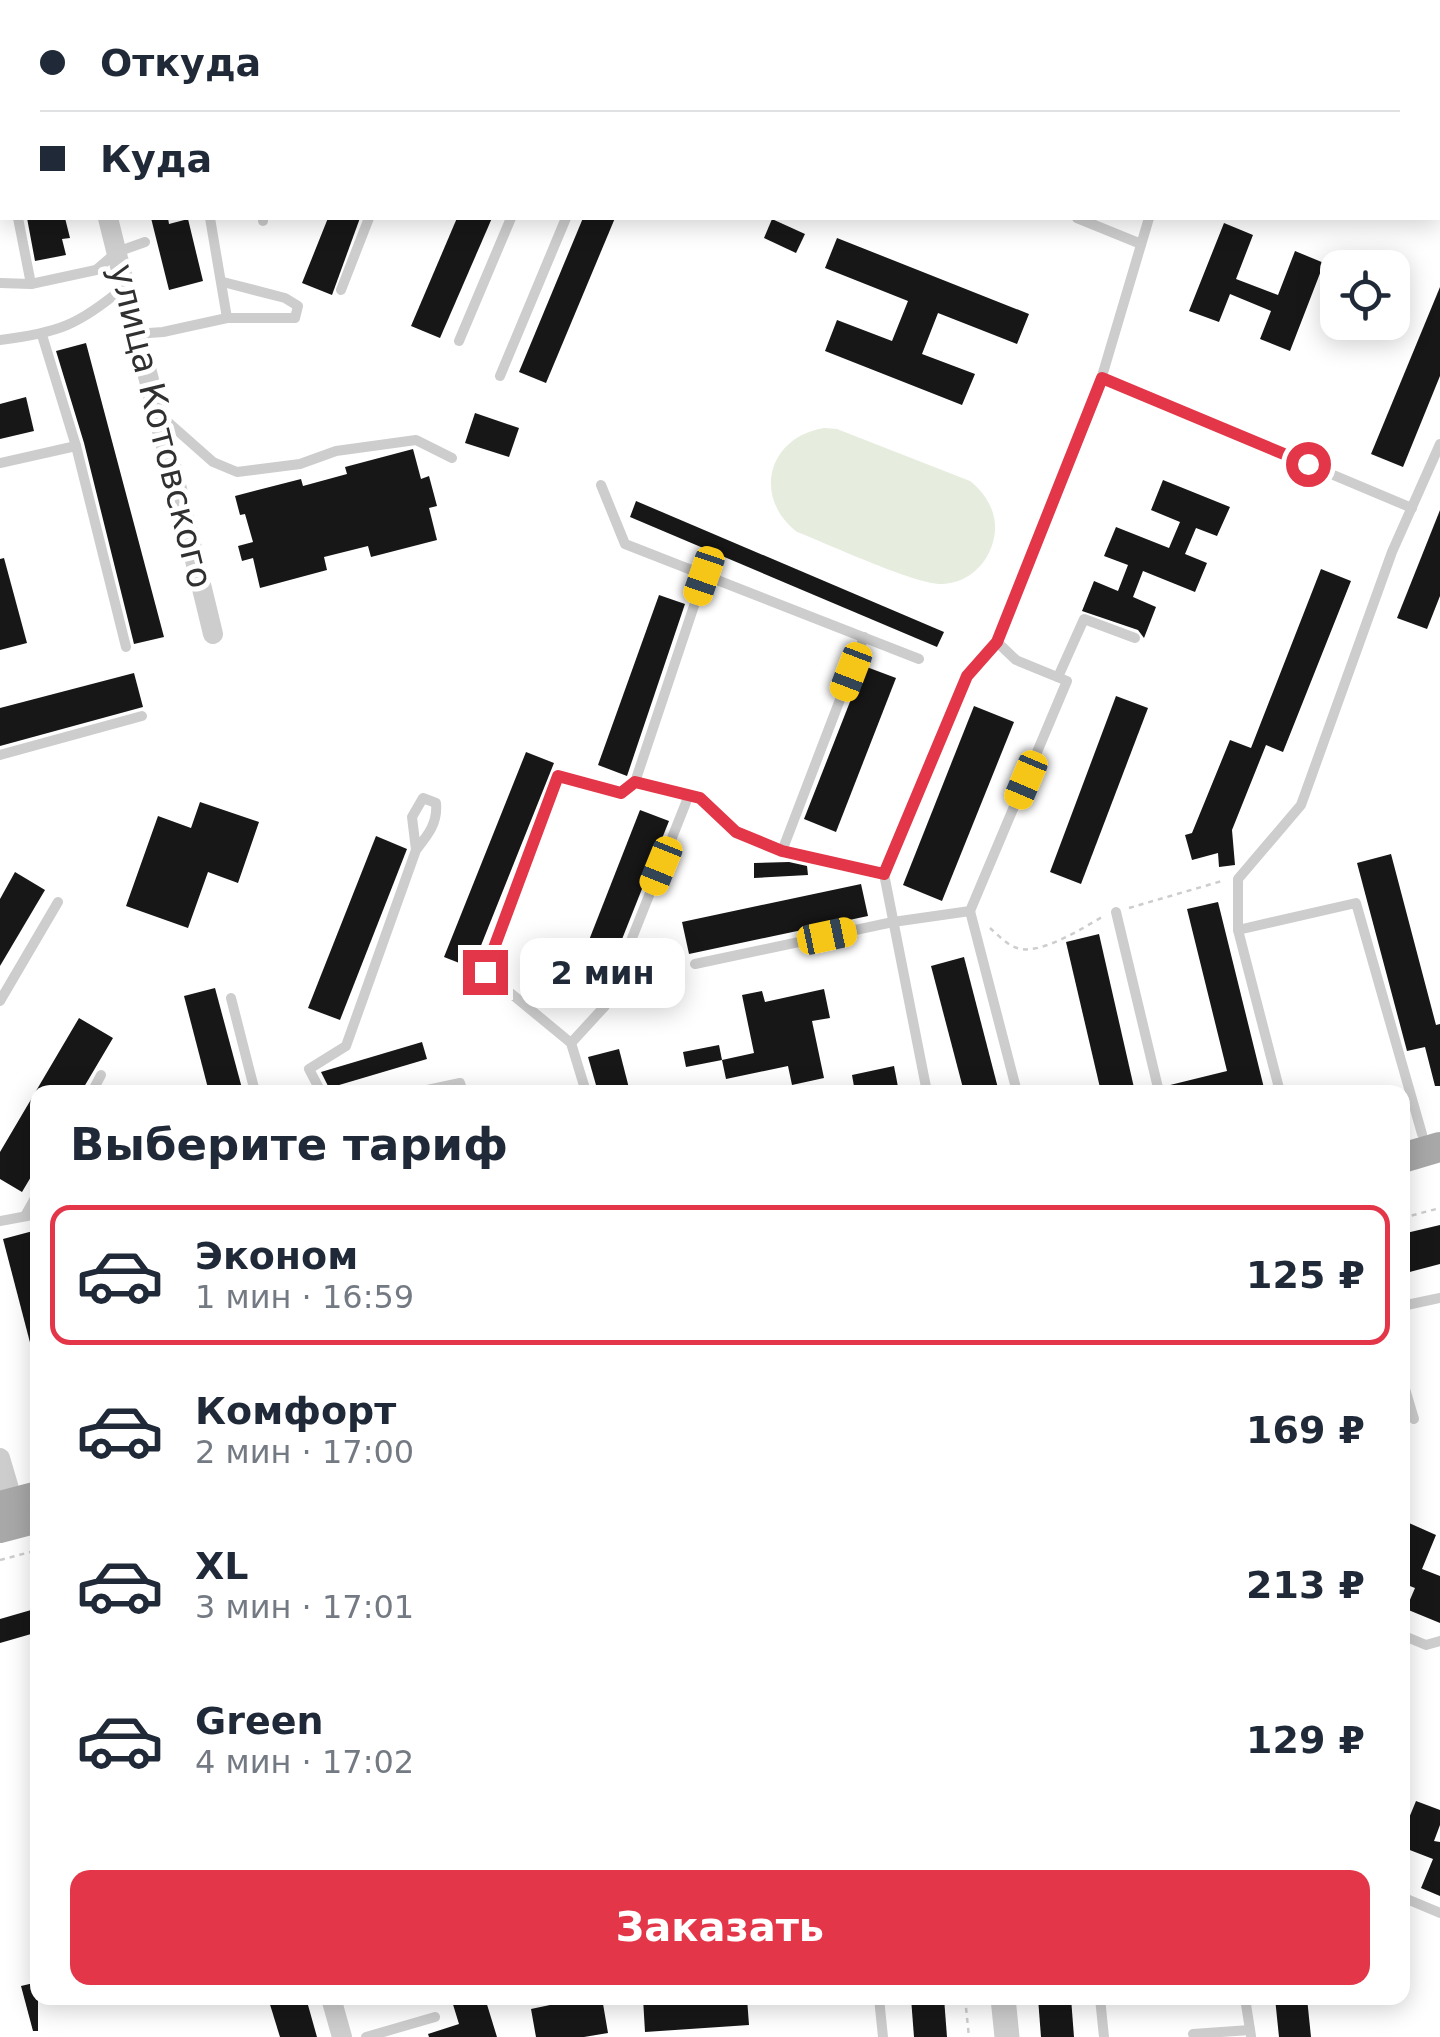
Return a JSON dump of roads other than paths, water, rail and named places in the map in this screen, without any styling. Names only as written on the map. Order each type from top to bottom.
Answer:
[{"type":"street","name":"улица Котовского","points":[[109,220],[135,334],[161,415],[213,634]]},
{"type":"street","points":[[0,1458],[18,1512]]},
{"type":"street","points":[[333,2005],[342,2037]]},
{"type":"street","points":[[1004,2005],[1007,2037]]},
{"type":"lane","points":[[18,220],[32,284]]},
{"type":"lane","points":[[210,220],[227,318]]},
{"type":"lane","points":[[341,290],[368,220]]},
{"type":"lane","points":[[458,341],[510,220]]},
{"type":"lane","points":[[500,376],[565,220]]},
{"type":"lane","points":[[1082,220],[1141,244]]},
{"type":"lane","points":[[926,1085],[884,874],[967,676],[997,642],[1102,378],[1147,220]]},
{"type":"lane","points":[[0,283],[32,284],[96,270],[117,252],[144,242]]},
{"type":"lane","points":[[135,334],[227,318],[295,318],[298,306],[285,298],[223,282]]},
{"type":"lane","points":[[0,340],[42,335],[82,321],[124,287]]},
{"type":"lane","points":[[42,335],[76,446],[126,646]]},
{"type":"lane","points":[[1102,378],[1412,508]]},
{"type":"lane","points":[[161,415],[213,462],[237,472],[300,464],[336,451],[416,440],[452,458]]},
{"type":"lane","points":[[1278,1085],[1238,930],[1238,879],[1302,806],[1392,552],[1440,444]]},
{"type":"lane","points":[[0,463],[76,446]]},
{"type":"lane","points":[[600,485],[625,544],[919,659]]},
{"type":"lane","points":[[584,1085],[571,1043],[485,972],[558,776],[621,793],[635,782],[704,576]]},
{"type":"lane","points":[[1058,677],[1084,619],[1135,638]]},
{"type":"lane","points":[[782,851],[864,636]]},
{"type":"lane","points":[[997,642],[1016,660],[1067,681],[970,911],[1015,1085]]},
{"type":"lane","points":[[0,765],[3,754],[142,716]]},
{"type":"lane","points":[[635,782],[700,798],[736,832],[782,851],[884,874]]},
{"type":"lane","points":[[571,1043],[606,1006],[689,795]]},
{"type":"lane","points":[[317,1085],[309,1069],[346,1046],[416,850]]},
{"type":"lane","points":[[0,1001],[58,902]]},
{"type":"lane","points":[[1238,930],[1356,903],[1426,1137]]},
{"type":"lane","points":[[695,964],[893,922],[970,911]]},
{"type":"lane","points":[[1116,912],[1157,1085]]},
{"type":"lane","points":[[230,998],[252,1085]]},
{"type":"lane","points":[[96,1085],[101,1075]]},
{"type":"lane","points":[[0,1221],[30,1215]]},
{"type":"lane","points":[[1410,1304],[1440,1298]]},
{"type":"lane","points":[[1410,1406],[1414,1420]]},
{"type":"lane","points":[[1410,1639],[1426,1645],[1440,1640]]},
{"type":"lane","points":[[1410,1901],[1440,1913]]},
{"type":"lane","points":[[880,2005],[883,2037]]},
{"type":"lane","points":[[1101,2005],[1104,2037]]},
{"type":"lane","points":[[1194,2034],[1250,2034],[1246,2005]]},
{"type":"lane","points":[[366,2037],[435,2016]]}]
